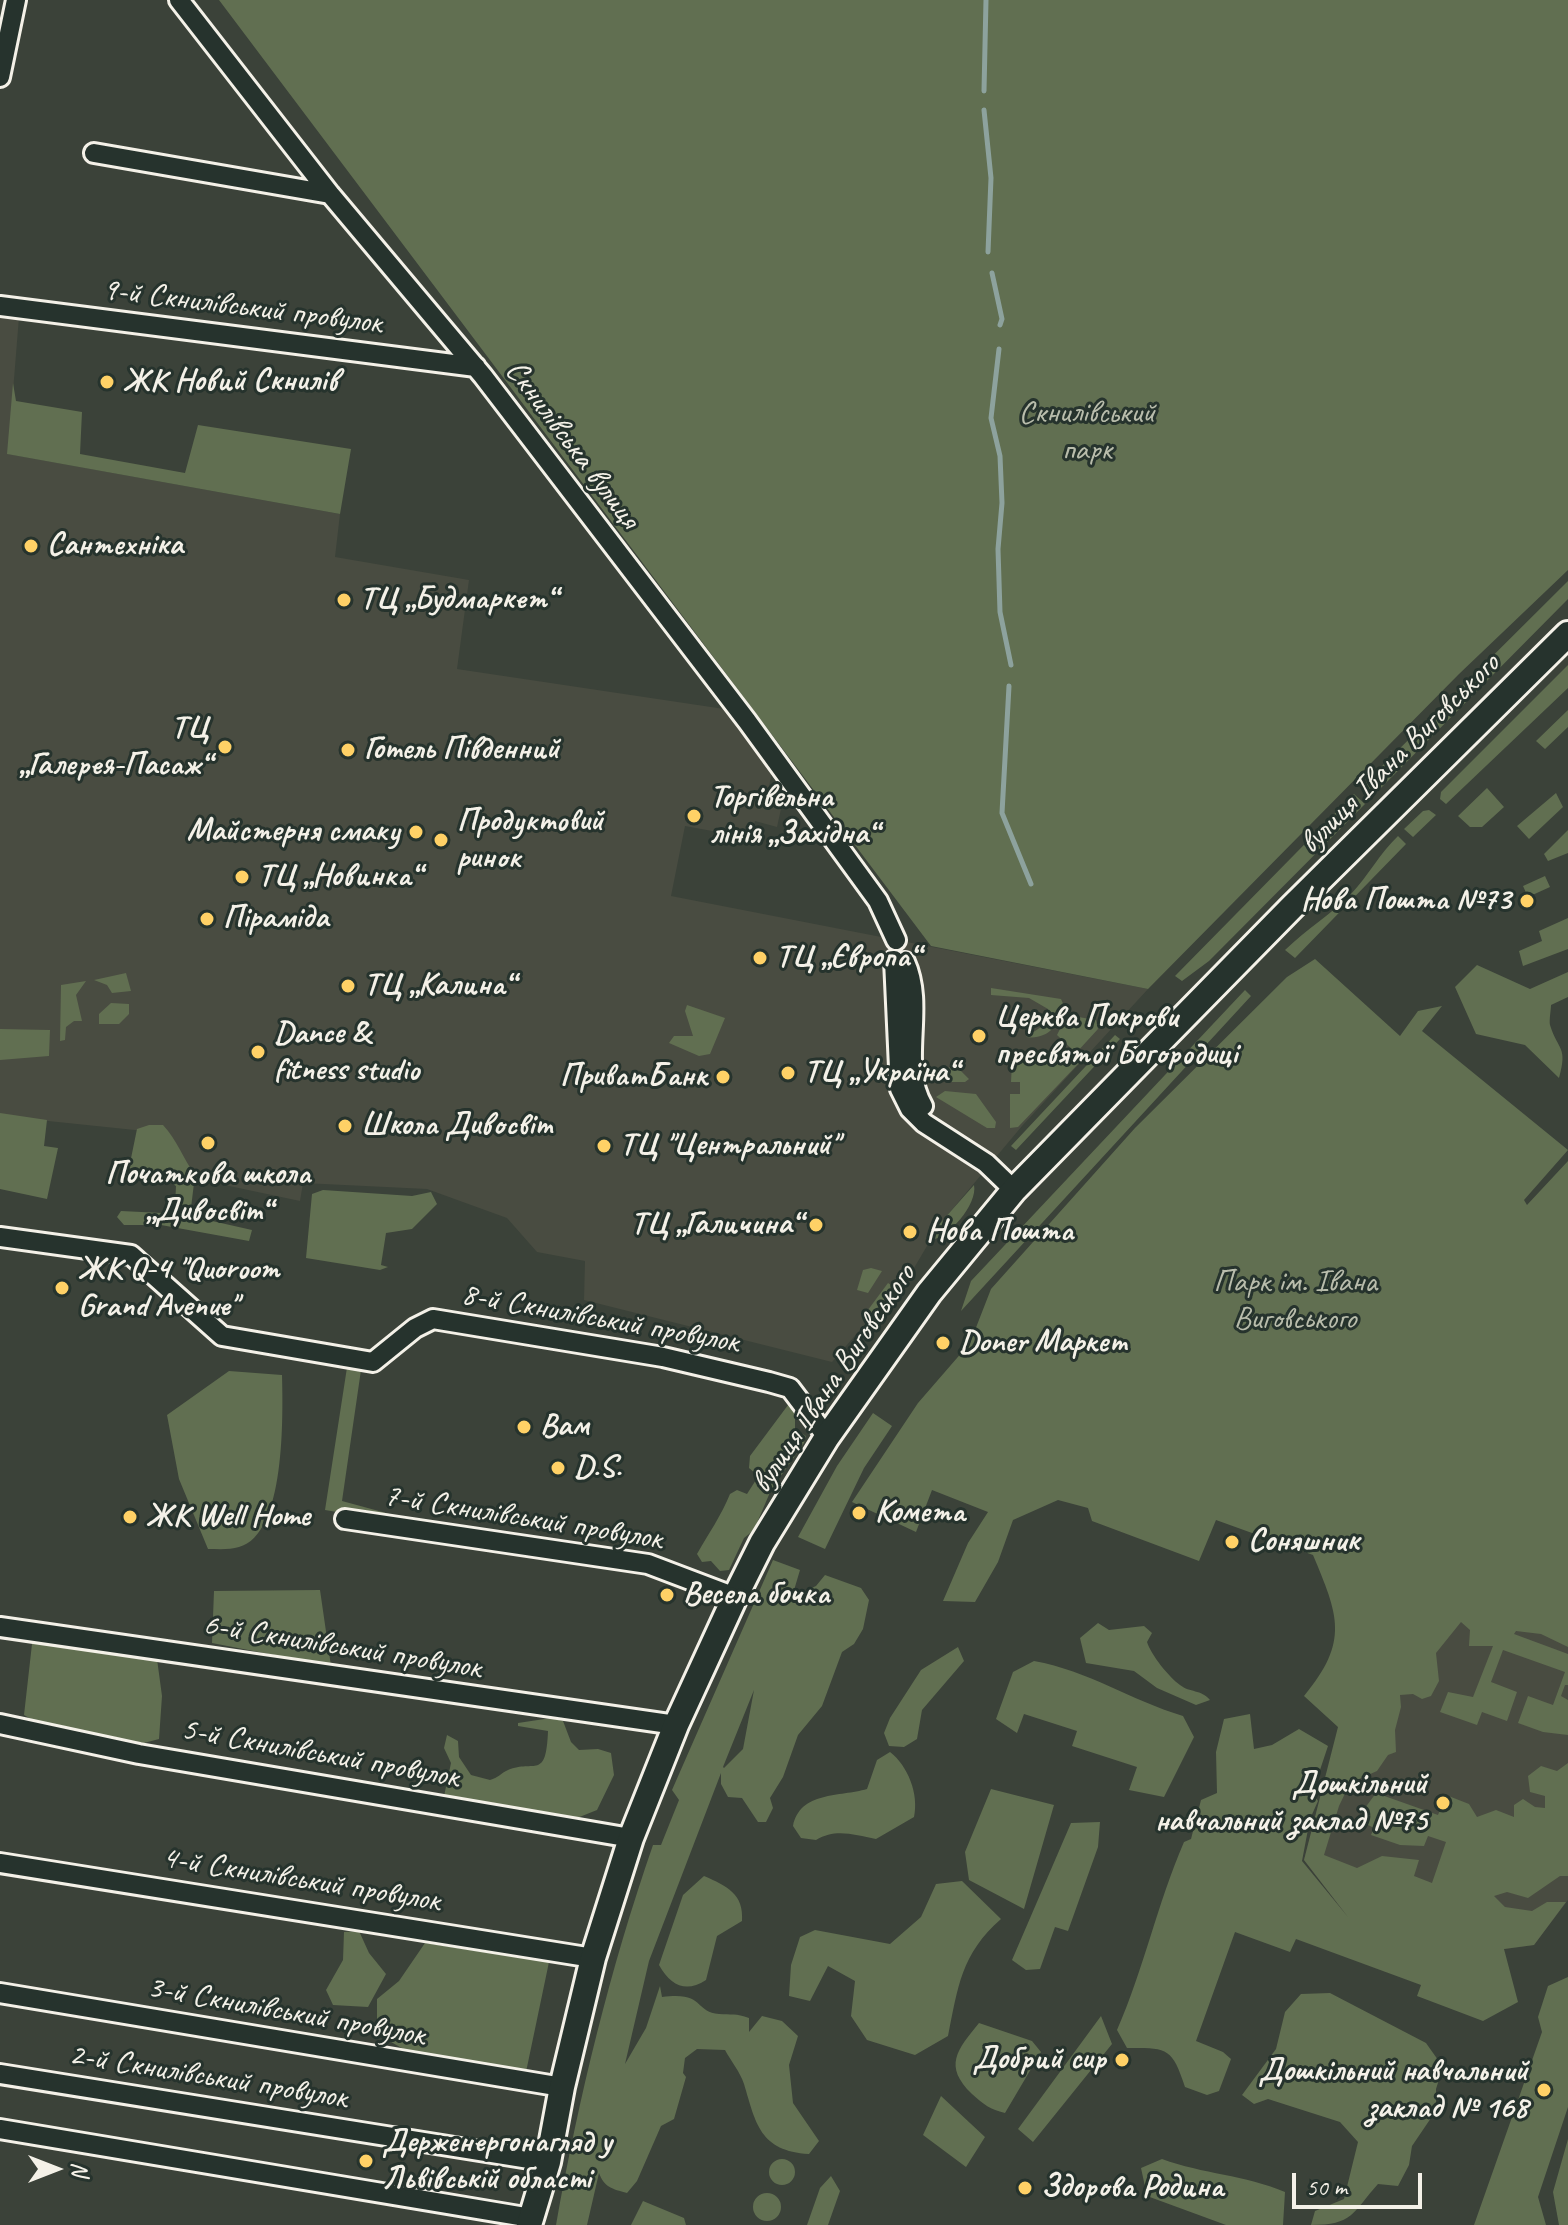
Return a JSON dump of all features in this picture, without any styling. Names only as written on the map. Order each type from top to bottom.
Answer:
[{"type":"main road","name":"вулиця Івана Виговського","points":[[530,2221],[548,2162],[562,2087],[593,1958],[631,1838],[676,1725],[735,1597],[762,1543],[827,1437],[921,1303],[1014,1190],[1292,907],[1568,634]]},
{"type":"street","points":[[0,77],[16,0]]},
{"type":"street","name":"Скнилівська вулиця","points":[[179,0],[330,194],[476,367],[779,765],[878,901],[896,940]]},
{"type":"street","points":[[94,153],[330,194]]},
{"type":"street","name":"9-й Скнилівський провулок","points":[[0,306],[476,367]]},
{"type":"street","points":[[900,961],[900,1089],[910,1109],[986,1163],[1014,1190]]},
{"type":"street","name":"8-й Скнилівський провулок","points":[[0,1237],[131,1255],[222,1336],[373,1362],[415,1328],[433,1319],[663,1357],[790,1388],[827,1437]]},
{"type":"street","name":"7-й Скнилівський провулок","points":[[345,1519],[648,1564],[735,1597]]},
{"type":"street","name":"6-й Скнилівський провулок","points":[[0,1627],[676,1725]]},
{"type":"street","name":"5-й Скнилівський провулок","points":[[0,1724],[139,1754],[631,1838]]},
{"type":"street","name":"4-й Скнилівський провулок","points":[[0,1863],[593,1958]]},
{"type":"street","name":"3-й Скнилівський провулок","points":[[0,1993],[562,2087]]},
{"type":"street","name":"2-й Скнилівський провулок","points":[[0,2074],[548,2162]]},
{"type":"street","points":[[0,2129],[530,2221]]},
{"type":"shaded area","points":[[0,315],[19,317],[8,454],[340,514],[335,557],[469,580],[457,669],[731,710],[773,765],[769,787],[785,791],[777,827],[755,821],[750,838],[685,826],[671,896],[1148,989],[1022,1126],[940,1224],[914,1268],[832,1362],[584,1300],[585,1261],[537,1252],[507,1218],[427,1189],[303,1183],[300,1201],[182,1176],[154,1132],[0,1116]]},
{"type":"shaded area","name":"Дошкільний навчальний заклад №75","points":[[1471,1596],[1568,1614],[1568,1900],[1534,1945],[1454,1956],[1350,1920],[1304,1860],[1339,1727]]},
{"type":"green space","name":"Скнилівський парк","points":[[219,0],[1568,0],[1568,570],[1459,674],[1148,989],[931,946]]},
{"type":"green space","points":[[13,383],[16,401],[82,412],[80,454],[185,473],[198,425],[351,449],[340,514],[7,454]]},
{"type":"green space","points":[[1568,581],[1568,599],[1372,797],[1362,786]]},
{"type":"green space","points":[[1568,665],[1568,688],[1446,804],[1440,799],[1441,792]]},
{"type":"green space","points":[[1568,710],[1568,727],[1545,749],[1536,741]]},
{"type":"green space","points":[[1487,788],[1504,807],[1482,827],[1470,827],[1458,816]]},
{"type":"green space","points":[[1556,793],[1563,807],[1529,839],[1517,826]]},
{"type":"green space","points":[[1354,794],[1365,804],[1209,961],[1182,981],[1175,976]]},
{"type":"green space","points":[[1429,810],[1436,815],[1413,837],[1404,829],[1423,811]]},
{"type":"green space","points":[[1568,830],[1568,853],[1548,861],[1544,854]]},
{"type":"green space","points":[[1398,836],[1406,844],[1295,958],[1285,950],[1351,894]]},
{"type":"green space","points":[[1545,876],[1550,887],[1528,897],[1523,886]]},
{"type":"green space","points":[[1568,918],[1568,949],[1523,966],[1519,951],[1542,941],[1539,931]]},
{"type":"green space","name":"Парк ім. Івана Виговського","points":[[1315,959],[1400,1036],[1418,1011],[1442,1006],[1422,1031],[1568,1150],[1524,1200],[1527,1205],[1568,1161],[1568,1647],[1541,1634],[1516,1631],[1514,1634],[1568,1654],[1568,1685],[1565,1685],[1561,1696],[1568,1700],[1568,1735],[1543,1732],[1518,1723],[1528,1696],[1553,1705],[1565,1672],[1503,1650],[1491,1682],[1517,1692],[1507,1721],[1482,1712],[1477,1725],[1440,1712],[1448,1692],[1473,1697],[1493,1646],[1469,1646],[1470,1630],[1461,1622],[1436,1653],[1439,1681],[1431,1696],[1422,1699],[1413,1694],[1400,1695],[1401,1707],[1395,1730],[1396,1752],[1388,1755],[1377,1771],[1350,1783],[1339,1806],[1324,1855],[1357,1868],[1382,1856],[1419,1860],[1414,1876],[1432,1883],[1446,1842],[1428,1836],[1424,1846],[1400,1845],[1371,1835],[1374,1828],[1368,1825],[1365,1808],[1376,1793],[1438,1815],[1446,1795],[1469,1804],[1477,1817],[1496,1810],[1514,1817],[1514,1805],[1523,1799],[1535,1807],[1545,1808],[1545,1796],[1530,1792],[1528,1776],[1541,1766],[1557,1771],[1568,1763],[1568,1876],[1560,1876],[1528,1898],[1507,1892],[1494,1896],[1505,1907],[1532,1911],[1547,1902],[1566,1902],[1534,1945],[1504,1949],[1518,2002],[1483,2021],[1417,1996],[1421,1985],[1296,1939],[1290,1952],[1235,1932],[1196,2041],[1223,2052],[1231,2059],[1219,2091],[1207,2095],[1185,2087],[1176,2064],[1166,2052],[1151,2048],[1127,2048],[1117,2030],[1174,1865],[1184,1842],[1191,1839],[1201,1800],[1217,1793],[1216,1752],[1224,1719],[1250,1714],[1254,1749],[1272,1745],[1299,1729],[1328,1746],[1320,1770],[1307,1783],[1318,1801],[1310,1819],[1302,1861],[1348,1917],[1304,1860],[1338,1727],[1304,1696],[1319,1677],[1334,1643],[1333,1611],[1313,1555],[1216,1520],[1199,1561],[1092,1521],[1088,1508],[1058,1500],[1013,1520],[998,1562],[975,1602],[943,1601],[968,1543],[988,1512],[932,1490],[916,1532],[852,1502],[918,1403],[970,1343],[991,1289],[1135,1128],[1287,977]]},
{"type":"green space","points":[[1477,965],[1530,989],[1568,972],[1568,997],[1551,1005],[1550,1025],[1562,1054],[1559,1078],[1525,1045],[1476,1034],[1455,987]]},
{"type":"green space","points":[[126,973],[131,991],[112,993],[107,985],[94,980]]},
{"type":"green space","points":[[86,981],[76,995],[82,1021],[74,1021],[66,1027],[65,1040],[60,1041],[61,985]]},
{"type":"green space","points":[[991,988],[1061,999],[1065,1008],[1059,1021],[1046,1034],[1026,1037],[1047,1023],[1048,1009],[1029,998],[991,995]]},
{"type":"green space","points":[[1245,990],[1251,996],[961,1311],[971,1281]]},
{"type":"green space","points":[[111,1003],[129,1004],[129,1014],[119,1024],[99,1024],[99,1014]]},
{"type":"green space","points":[[687,1005],[725,1018],[710,1054],[699,1056],[669,1043],[674,1036],[693,1036],[685,1011]]},
{"type":"green space","points":[[1067,1015],[1096,1020],[1098,1029],[1076,1053],[1057,1035]]},
{"type":"green space","points":[[0,1029],[50,1030],[49,1056],[0,1060]]},
{"type":"green space","points":[[1115,1035],[1120,1039],[1016,1150],[1011,1146]]},
{"type":"green space","points":[[1062,1045],[1080,1062],[1018,1127],[1010,1128],[1010,1094],[1020,1094],[1020,1082],[1011,1082],[1012,1063],[1022,1056],[1035,1055],[1044,1063],[1050,1062],[1054,1052]]},
{"type":"green space","points":[[954,1064],[969,1079],[965,1082],[945,1082],[945,1071]]},
{"type":"green space","points":[[945,1091],[976,1094],[996,1122],[995,1128],[987,1128],[936,1097]]},
{"type":"green space","points":[[0,1113],[47,1120],[44,1146],[58,1148],[47,1199],[0,1189]]},
{"type":"green space","points":[[163,1125],[195,1175],[190,1216],[252,1230],[249,1241],[161,1225],[124,1225],[117,1217],[121,1211],[162,1213],[175,1206],[176,1186],[129,1168],[137,1129]]},
{"type":"green space","points":[[974,1185],[971,1201],[960,1219],[945,1234],[930,1240],[928,1237]]},
{"type":"green space","points":[[323,1190],[412,1196],[431,1192],[437,1204],[412,1229],[386,1233],[381,1265],[388,1267],[380,1270],[306,1258],[312,1194]]},
{"type":"green space","points":[[871,1268],[882,1271],[868,1293],[857,1290],[863,1270]]},
{"type":"green space","points":[[888,1283],[894,1287],[867,1322],[862,1318]]},
{"type":"green space","points":[[348,1361],[361,1370],[342,1501],[456,1532],[325,1510]]},
{"type":"green space","points":[[229,1371],[282,1375],[278,1471],[274,1498],[266,1521],[254,1538],[235,1548],[208,1549],[179,1479],[167,1415]]},
{"type":"green space","points":[[794,1397],[804,1412],[795,1417],[795,1429],[806,1436],[804,1443],[771,1490],[754,1530],[744,1538],[729,1570],[720,1571],[711,1561],[702,1562],[697,1554],[730,1494],[737,1490],[747,1494],[761,1472],[756,1474],[749,1468],[750,1456]]},
{"type":"green space","points":[[873,1413],[892,1426],[864,1468],[825,1549],[798,1537],[837,1466]]},
{"type":"green space","points":[[773,1560],[800,1570],[792,1597],[816,1586],[825,1575],[861,1588],[869,1600],[863,1629],[854,1644],[842,1652],[822,1706],[798,1735],[783,1777],[770,1798],[773,1808],[766,1822],[758,1822],[742,1798],[728,1797],[721,1784],[721,1773],[649,1961],[625,2064],[646,2028],[660,1986],[662,1997],[686,1997],[711,2012],[749,2018],[749,2032],[762,2016],[782,2021],[798,2036],[789,2065],[793,2103],[819,2141],[809,2154],[793,2152],[770,2141],[757,2123],[742,2080],[725,2050],[697,2049],[685,2058],[683,2073],[686,2077],[674,2119],[661,2126],[637,2181],[627,2193],[609,2187],[599,2173],[587,2225],[556,2225],[585,2081],[609,1986],[653,1845],[661,1845],[679,1800],[672,1790]],"holes":[[[754,1690],[743,1749],[723,1767]]]},
{"type":"green space","points":[[320,1590],[331,1666],[212,1643],[214,1591]]},
{"type":"green space","points":[[1098,1623],[1109,1630],[1144,1626],[1152,1633],[1147,1642],[1149,1647],[1166,1671],[1184,1687],[1210,1700],[1196,1705],[1157,1688],[1134,1671],[1086,1663],[1080,1638]]},
{"type":"green space","points":[[32,1644],[92,1646],[157,1659],[162,1696],[159,1739],[129,1747],[47,1728],[24,1715]]},
{"type":"green space","points":[[958,1647],[964,1661],[922,1710],[917,1739],[904,1747],[889,1746],[884,1733],[890,1718],[921,1670]]},
{"type":"green space","points":[[1034,1661],[1073,1672],[1183,1716],[1194,1737],[1164,1797],[1129,1790],[1137,1767],[1072,1746],[1077,1731],[1024,1714],[1017,1733],[996,1719],[1013,1672]]},
{"type":"green space","points":[[551,1718],[563,1721],[571,1742],[579,1750],[598,1749],[611,1753],[614,1775],[597,1810],[572,1820],[503,1808],[491,1802],[471,1806],[443,1801],[451,1763],[444,1748],[447,1735],[458,1741],[459,1757],[471,1775],[490,1780],[508,1770],[542,1762],[548,1731],[518,1726],[518,1723]]},
{"type":"green space","points":[[890,1752],[911,1781],[915,1799],[914,1817],[876,1839],[838,1833],[816,1840],[801,1838],[793,1826],[804,1807],[822,1797],[867,1789],[877,1760]]},
{"type":"green space","points":[[991,1789],[1054,1805],[1024,1909],[969,1880],[965,1852]]},
{"type":"green space","points":[[1100,1822],[1098,1847],[1068,1931],[1055,1927],[1040,1969],[1026,1970],[1012,1960],[1071,1823]]},
{"type":"green space","points":[[704,1876],[732,1892],[740,1904],[742,1921],[717,1936],[706,1980],[686,1987],[669,1978],[659,1965],[683,1895]]},
{"type":"green space","points":[[962,1881],[1001,1919],[969,1958],[948,2036],[915,2055],[867,2040],[851,2016],[855,1981],[828,1966],[810,2001],[789,1996],[791,1965],[800,1937],[815,1930],[890,1944],[921,1917],[936,1884]]},
{"type":"green space","points":[[359,1931],[369,1953],[386,1974],[368,2007],[333,2005],[326,1990],[343,1960],[344,1932]]},
{"type":"green space","points":[[425,1943],[549,1962],[526,2072],[414,2055],[377,2034],[377,1999],[399,1981]]},
{"type":"green space","name":"Дошкільний навчальний заклад № 168","points":[[1568,1977],[1568,2107],[1538,2197],[1546,2225],[1474,2225],[1542,2032],[1538,2017],[1548,1986]]},
{"type":"green space","points":[[1330,1993],[1426,2043],[1443,2067],[1436,2089],[1436,2116],[1431,2118],[1412,2146],[1409,2165],[1398,2186],[1378,2184],[1344,2220],[1311,2225],[1315,2211],[1344,2199],[1358,2142],[1340,2122],[1268,2099],[1254,2104],[1242,2095],[1276,2049],[1285,2012],[1301,1994]]},
{"type":"green space","points":[[1101,2016],[1112,2044],[1033,2142],[1018,2129]]},
{"type":"green space","points":[[979,2023],[1032,2041],[1041,2052],[1005,2113],[980,2101],[958,2075],[956,2058],[959,2050]]},
{"type":"green space","points":[[941,2096],[985,2137],[966,2167],[923,2135]]},
{"type":"green space","points":[[1568,2139],[1568,2225],[1559,2225],[1553,2192]]},
{"type":"green space","points":[[782,2159],[791,2163],[795,2172],[791,2181],[782,2185],[773,2181],[769,2172],[773,2163]]},
{"type":"green space","points":[[1162,2159],[1285,2192],[1283,2225],[1226,2225],[1147,2196],[1141,2168]]},
{"type":"green space","points":[[831,2176],[840,2191],[828,2225],[807,2225],[820,2188]]},
{"type":"green space","points":[[767,2193],[777,2197],[781,2207],[777,2217],[767,2221],[757,2217],[753,2207],[757,2197]]},
{"type":"green space","points":[[643,2201],[684,2218],[686,2225],[631,2225]]},
{"type":"waterway","points":[[984,91],[986,0]]},
{"type":"waterway","points":[[984,110],[991,178],[988,252]]},
{"type":"waterway","points":[[992,273],[1002,319],[1000,325]]},
{"type":"waterway","points":[[999,349],[991,418],[1000,456],[1000,612],[1011,665]]},
{"type":"waterway","points":[[1009,686],[1002,813],[1031,884]]},
{"type":"place","name":"ЖК Новий Скнилів","points":[[107,382]]},
{"type":"place","name":"Сантехніка","points":[[31,546]]},
{"type":"place","name":"ТЦ „Будмаркет“","points":[[344,600]]},
{"type":"place","name":"ТЦ „Галерея-Пасаж“","points":[[225,747]]},
{"type":"place","name":"Готель Південний","points":[[348,750]]},
{"type":"place","name":"Торгівельна лінія „Західна“","points":[[694,816]]},
{"type":"place","name":"Майстерня смаку","points":[[416,832]]},
{"type":"place","name":"Продуктовий ринок","points":[[441,840]]},
{"type":"place","name":"ТЦ „Новинка“","points":[[242,877]]},
{"type":"place","name":"Нова Пошта №73","points":[[1527,901]]},
{"type":"place","name":"Піраміда","points":[[207,919]]},
{"type":"place","name":"ТЦ „Європа“","points":[[760,958]]},
{"type":"place","name":"ТЦ „Калина“","points":[[348,986]]},
{"type":"place","name":"Церква Покрови пресвятої Богородиці","points":[[979,1036]]},
{"type":"place","name":"Dance & fitness studio","points":[[258,1052]]},
{"type":"place","name":"ТЦ „Україна“","points":[[788,1073]]},
{"type":"place","name":"ПриватБанк","points":[[723,1077]]},
{"type":"place","name":"Школа Дивосвіт","points":[[345,1126]]},
{"type":"place","name":"Початкова школа „Дивосвіт“","points":[[208,1143]]},
{"type":"place","name":"ТЦ \"Центральний\"","points":[[604,1146]]},
{"type":"place","name":"ТЦ „Галичина“","points":[[816,1225]]},
{"type":"place","name":"Нова Пошта","points":[[910,1232]]},
{"type":"place","name":"ЖК Q-4 \"Quoroom Grand Avenue\"","points":[[62,1288]]},
{"type":"place","name":"Doner Маркет","points":[[943,1343]]},
{"type":"place","name":"Вам","points":[[524,1427]]},
{"type":"place","name":"D.S.","points":[[558,1468]]},
{"type":"place","name":"Комета","points":[[859,1513]]},
{"type":"place","name":"ЖК Well Home","points":[[130,1517]]},
{"type":"place","name":"Соняшник","points":[[1232,1542]]},
{"type":"place","name":"Весела бочка","points":[[667,1595]]},
{"type":"place","name":"Дошкільний навчальний заклад №75","points":[[1443,1803]]},
{"type":"place","name":"Добрий сир","points":[[1122,2060]]},
{"type":"place","name":"Дошкільний навчальний заклад № 168","points":[[1544,2090]]},
{"type":"place","name":"Держенергонагляд у Львівській області","points":[[366,2161]]},
{"type":"place","name":"Здорова Родина","points":[[1025,2188]]}]
